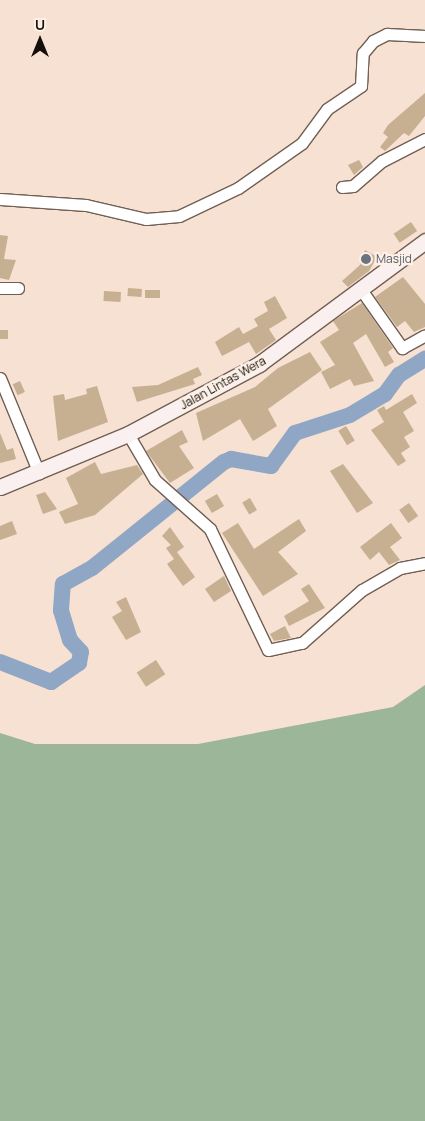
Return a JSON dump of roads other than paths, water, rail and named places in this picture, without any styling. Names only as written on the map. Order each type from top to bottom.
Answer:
[{"type":"main road","name":"Jalan Lintas Wera","points":[[0,487],[39,473],[128,434],[259,364],[362,291],[425,241]]},
{"type":"street","points":[[0,199],[86,206],[146,219],[179,216],[238,188],[302,143],[327,109],[360,86],[363,54],[373,41],[387,34],[425,36]]},
{"type":"street","points":[[342,187],[354,186],[382,161],[425,139]]},
{"type":"street","points":[[0,288],[18,288]]},
{"type":"street","points":[[362,291],[402,348],[425,335]]},
{"type":"street","points":[[0,378],[39,473]]},
{"type":"street","points":[[128,434],[148,470],[179,503],[200,518],[218,540],[265,644],[274,652],[320,632],[362,590],[388,574],[425,563]]},
{"type":"waterway","points":[[0,662],[51,682],[79,663],[81,652],[70,640],[61,610],[63,584],[92,568],[224,462],[231,459],[271,466],[295,433],[350,415],[385,394],[399,375],[425,359]]},
{"type":"place","name":"Masjid","points":[[366,259]]}]
